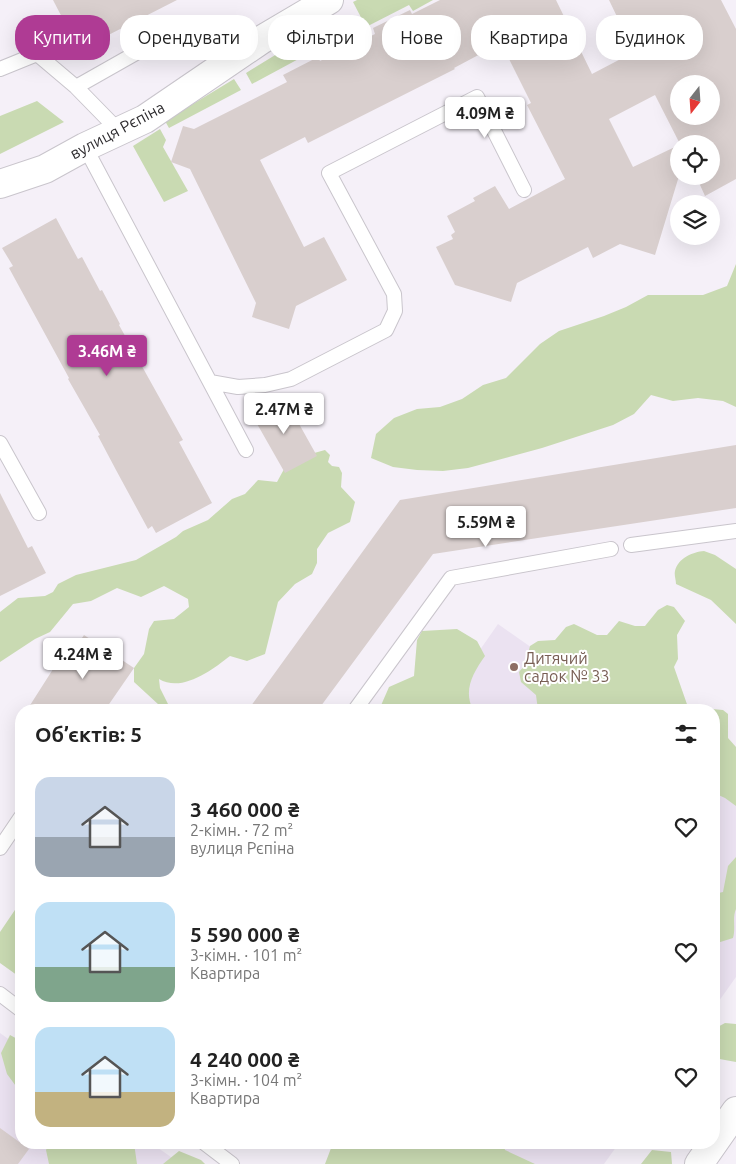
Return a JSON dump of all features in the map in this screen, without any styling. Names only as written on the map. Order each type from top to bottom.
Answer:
[{"type":"street","name":"вулиця Рєпіна","points":[[0,184],[45,168],[145,119],[261,40],[329,0]]},
{"type":"street","points":[[720,1133],[736,1110]]},
{"type":"street","points":[[699,1164],[709,1149]]},
{"type":"lane","points":[[0,69],[37,54],[76,87],[119,131]]},
{"type":"lane","points":[[76,87],[123,60]]},
{"type":"lane","points":[[210,382],[238,387],[264,385],[291,379],[386,330],[394,311],[394,294],[329,172],[477,97],[524,190]]},
{"type":"lane","points":[[85,147],[246,450]]},
{"type":"lane","points":[[0,443],[39,513]]},
{"type":"lane","points":[[631,545],[736,531]]},
{"type":"lane","points":[[359,704],[451,578],[611,548]]},
{"type":"lane","points":[[0,848],[15,826]]},
{"type":"lane","points":[[0,994],[15,1005]]},
{"type":"lane","points":[[212,1149],[232,1164]]},
{"type":"shaded area","name":"Дитячий садок № 33","points":[[498,624],[611,704],[442,704]]},
{"type":"shaded area","points":[[720,780],[736,791],[736,977],[720,1000]]},
{"type":"shaded area","points":[[0,1033],[15,1044],[15,1149],[160,1149],[181,1164],[0,1164]]},
{"type":"shaded area","points":[[442,1149],[615,1149],[604,1164],[464,1164]]},
{"type":"green space","points":[[357,0],[433,0],[413,11],[409,5],[389,15],[382,15],[382,19],[372,24],[372,15],[360,15],[353,2]]},
{"type":"green space","points":[[268,60],[297,60],[252,84],[246,73]]},
{"type":"green space","points":[[234,79],[241,90],[169,128],[165,121]]},
{"type":"green space","points":[[37,101],[64,122],[0,154],[0,116]]},
{"type":"green space","points":[[160,129],[166,140],[163,147],[188,191],[164,202],[133,146]]},
{"type":"green space","points":[[736,264],[736,407],[723,401],[698,398],[673,401],[651,395],[634,414],[613,425],[542,448],[468,468],[443,471],[417,470],[393,467],[371,458],[376,434],[394,418],[417,409],[440,407],[462,399],[483,385],[506,378],[540,344],[559,331],[604,316],[648,295],[703,295],[727,286]]},
{"type":"green space","points":[[325,450],[330,455],[328,462],[332,466],[339,467],[342,473],[341,487],[355,502],[350,522],[328,533],[317,549],[317,563],[312,574],[295,584],[278,602],[265,654],[247,661],[230,656],[206,673],[187,682],[168,683],[159,679],[160,688],[168,704],[158,704],[134,682],[134,668],[144,654],[149,629],[154,621],[174,619],[189,607],[188,599],[164,586],[141,597],[117,588],[91,601],[73,604],[50,632],[35,639],[0,662],[0,612],[18,598],[45,596],[53,592],[58,584],[76,575],[136,560],[183,531],[208,520],[232,499],[245,494],[258,480],[277,482],[289,460]]},
{"type":"green space","points":[[704,551],[715,555],[736,569],[736,624],[711,600],[676,584],[675,573],[679,563],[691,554]]},
{"type":"green space","points":[[667,605],[674,607],[685,621],[677,635],[678,659],[674,667],[687,704],[537,704],[536,695],[521,682],[519,672],[525,665],[530,646],[538,641],[555,640],[566,627],[574,624],[597,635],[607,635],[619,621],[635,626],[645,626],[658,610]]},
{"type":"green space","points":[[457,629],[477,641],[485,656],[473,675],[469,689],[470,704],[382,704],[389,687],[414,676],[417,640],[422,631]]},
{"type":"green space","points":[[720,710],[728,714],[728,738],[736,747],[736,806],[720,796]]},
{"type":"green space","points":[[736,857],[734,931],[733,938],[720,942],[720,893],[723,892],[728,866]]},
{"type":"green space","points":[[15,910],[15,974],[0,963],[0,932]]},
{"type":"green space","points":[[725,1023],[736,1024],[736,1062],[720,1059],[720,1026]]},
{"type":"green space","points":[[10,1035],[15,1038],[15,1085],[7,1074],[1,1053]]},
{"type":"green space","points":[[135,1149],[137,1164],[49,1164],[46,1150]]},
{"type":"green space","points":[[331,1149],[505,1149],[535,1164],[325,1164]]},
{"type":"green space","points":[[652,1150],[671,1152],[672,1164],[641,1164]]},
{"type":"green space","points":[[179,1151],[201,1160],[205,1164],[163,1164]]},
{"type":"building","points":[[53,0],[177,0],[148,15],[120,15],[120,29],[110,34],[110,15],[61,15]]},
{"type":"building","points":[[440,0],[556,0],[563,15],[471,15],[471,59],[455,69],[308,143],[305,137],[260,160],[304,247],[324,237],[347,280],[296,306],[289,329],[252,317],[256,303],[190,169],[171,162],[183,126],[194,129],[287,82],[283,75],[312,60],[372,60],[372,35],[375,34],[373,28],[382,24],[382,60],[461,60],[461,15],[400,15],[410,10],[412,14]]},
{"type":"building","points":[[609,0],[721,0],[736,29],[736,179],[705,195],[700,185],[720,185],[720,135],[675,135],[670,125],[720,125],[720,75],[670,75],[670,124],[655,95],[609,119],[633,167],[670,149],[670,185],[676,185],[673,195],[670,195],[670,206],[655,255],[620,244],[593,258],[588,247],[517,283],[511,302],[455,285],[436,247],[453,239],[451,235],[455,232],[447,216],[475,201],[473,198],[495,186],[509,209],[565,179],[527,105],[531,103],[510,60],[585,60],[592,74],[619,60],[703,60],[703,15],[616,15]]},
{"type":"building","points":[[56,218],[78,259],[82,257],[100,291],[102,290],[119,325],[183,440],[179,442],[212,503],[156,533],[152,526],[148,529],[116,470],[98,436],[100,435],[9,268],[13,266],[2,248]]},
{"type":"building","points":[[284,397],[317,456],[285,473],[252,415]]},
{"type":"building","points":[[736,445],[736,508],[433,554],[322,704],[252,704],[400,500]]},
{"type":"building","points":[[0,493],[28,548],[32,546],[46,573],[0,596]]},
{"type":"building","points":[[84,635],[134,668],[109,704],[31,704],[62,655],[68,659]]},
{"type":"building","points":[[0,1128],[15,1139],[15,1149],[29,1149],[18,1164],[0,1164]]},
{"type":"place","name":"Дитячий садок № 33","points":[[514,667]]}]
